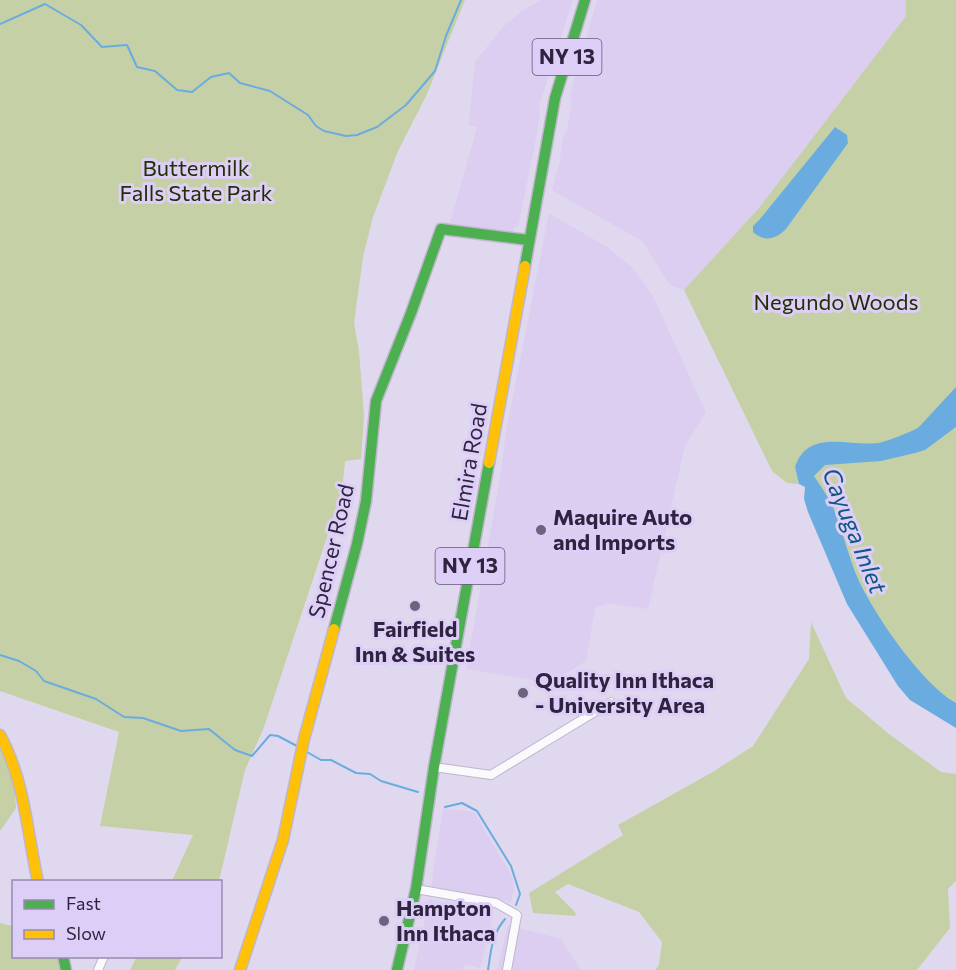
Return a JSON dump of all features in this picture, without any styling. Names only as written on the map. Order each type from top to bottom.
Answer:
[{"type":"main road","name":"Elmira Road","points":[[397,970],[416,889],[434,767],[555,98],[585,0]]},
{"type":"main road","name":"Spencer Road","points":[[240,970],[283,840],[304,739],[357,544],[366,501],[376,401],[441,229],[513,240],[528,240]]},
{"type":"main road","points":[[0,735],[17,774],[27,813],[38,880]]},
{"type":"street","points":[[434,767],[491,775],[611,702]]},
{"type":"street","points":[[416,889],[496,903],[517,915],[507,970]]},
{"type":"shaded area","points":[[541,0],[573,0],[539,106],[537,133],[518,227],[515,226],[512,234],[450,223],[477,127],[469,125],[475,62],[503,27],[522,11]]},
{"type":"shaded area","points":[[597,0],[906,0],[907,6],[906,16],[759,208],[684,290],[670,285],[642,241],[552,190],[560,161],[562,140],[567,130],[572,102],[570,95]]},
{"type":"shaded area","points":[[549,213],[607,247],[634,269],[653,296],[706,413],[685,445],[648,609],[608,603],[595,608],[586,661],[550,683],[466,669],[506,432]]},
{"type":"shaded area","points":[[443,808],[474,812],[512,876],[514,889],[511,902],[431,887]]},
{"type":"shaded area","points":[[429,899],[493,915],[480,968],[465,964],[463,970],[414,970]]},
{"type":"shaded area","points":[[508,925],[561,939],[581,970],[497,970]]},
{"type":"green space","name":"Buttermilk Falls State Park","points":[[0,0],[465,0],[427,94],[398,151],[373,217],[363,257],[354,323],[359,351],[364,416],[361,459],[345,461],[342,492],[264,727],[245,770],[219,880],[172,880],[193,835],[100,826],[119,732],[0,691]]},
{"type":"green space","name":"Negundo Woods","points":[[906,0],[956,0],[956,715],[922,695],[833,545],[795,467],[799,484],[787,483],[772,471],[684,290],[759,208],[906,16]]},
{"type":"green space","points":[[811,622],[846,698],[889,734],[941,772],[956,774],[956,881],[948,889],[950,928],[917,970],[655,970],[659,965],[662,942],[639,912],[568,884],[555,892],[575,912],[576,916],[533,913],[529,893],[623,835],[618,825],[711,773],[753,746],[809,659]]},
{"type":"green space","points":[[0,740],[14,781],[16,808],[0,831]]},
{"type":"green space","points":[[0,923],[12,926],[12,958],[58,958],[60,970],[0,970]]},
{"type":"green space","points":[[136,958],[181,958],[175,970],[130,970]]},
{"type":"water","points":[[835,127],[847,135],[848,143],[786,229],[778,236],[770,238],[761,237],[753,232],[753,226]]},
{"type":"water","points":[[956,387],[956,427],[925,450],[881,461],[825,465],[814,476],[833,507],[855,573],[867,596],[888,630],[915,666],[943,694],[956,703],[956,728],[910,700],[898,686],[847,604],[808,512],[804,499],[805,487],[799,484],[795,467],[801,455],[809,447],[819,443],[878,443],[918,428]]},
{"type":"waterway","points":[[0,24],[45,4],[81,25],[102,47],[127,45],[137,67],[155,71],[177,90],[192,92],[211,77],[229,73],[240,83],[270,91],[308,115],[316,126],[324,131],[346,136],[357,135],[377,127],[406,105],[435,71],[461,0]]},
{"type":"waterway","points":[[0,655],[19,661],[36,671],[44,681],[96,699],[124,717],[143,718],[181,731],[209,729],[235,750],[252,756],[270,735],[278,736],[297,746]]},
{"type":"waterway","points":[[307,752],[321,760],[331,760],[356,773],[370,774],[381,781],[418,792]]},
{"type":"waterway","points":[[445,807],[462,803],[477,811],[511,866],[520,894],[516,905]]},
{"type":"waterway","points":[[488,970],[495,936],[505,919]]},
{"type":"traffic: fast","points":[[525,266],[555,98],[585,0]]},
{"type":"traffic: fast","points":[[334,629],[366,501],[376,401],[441,229],[528,240]]},
{"type":"traffic: fast","points":[[397,970],[416,889],[434,767],[489,463]]},
{"type":"traffic: fast","points":[[63,958],[66,970]]},
{"type":"traffic: slow","points":[[489,463],[525,266]]},
{"type":"traffic: slow","points":[[240,970],[283,840],[304,739],[334,629]]},
{"type":"traffic: slow","points":[[0,735],[15,770],[20,789],[38,880]]},
{"type":"place","name":"Maquire Auto and Imports","points":[[541,530]]},
{"type":"place","name":"Fairfield Inn & Suites","points":[[415,606]]},
{"type":"place","name":"Quality Inn Ithaca - University Area","points":[[523,693]]},
{"type":"place","name":"Hampton Inn Ithaca","points":[[384,921]]},
{"type":"water label","name":"Cayuga Inlet","points":[[854,531]]}]
